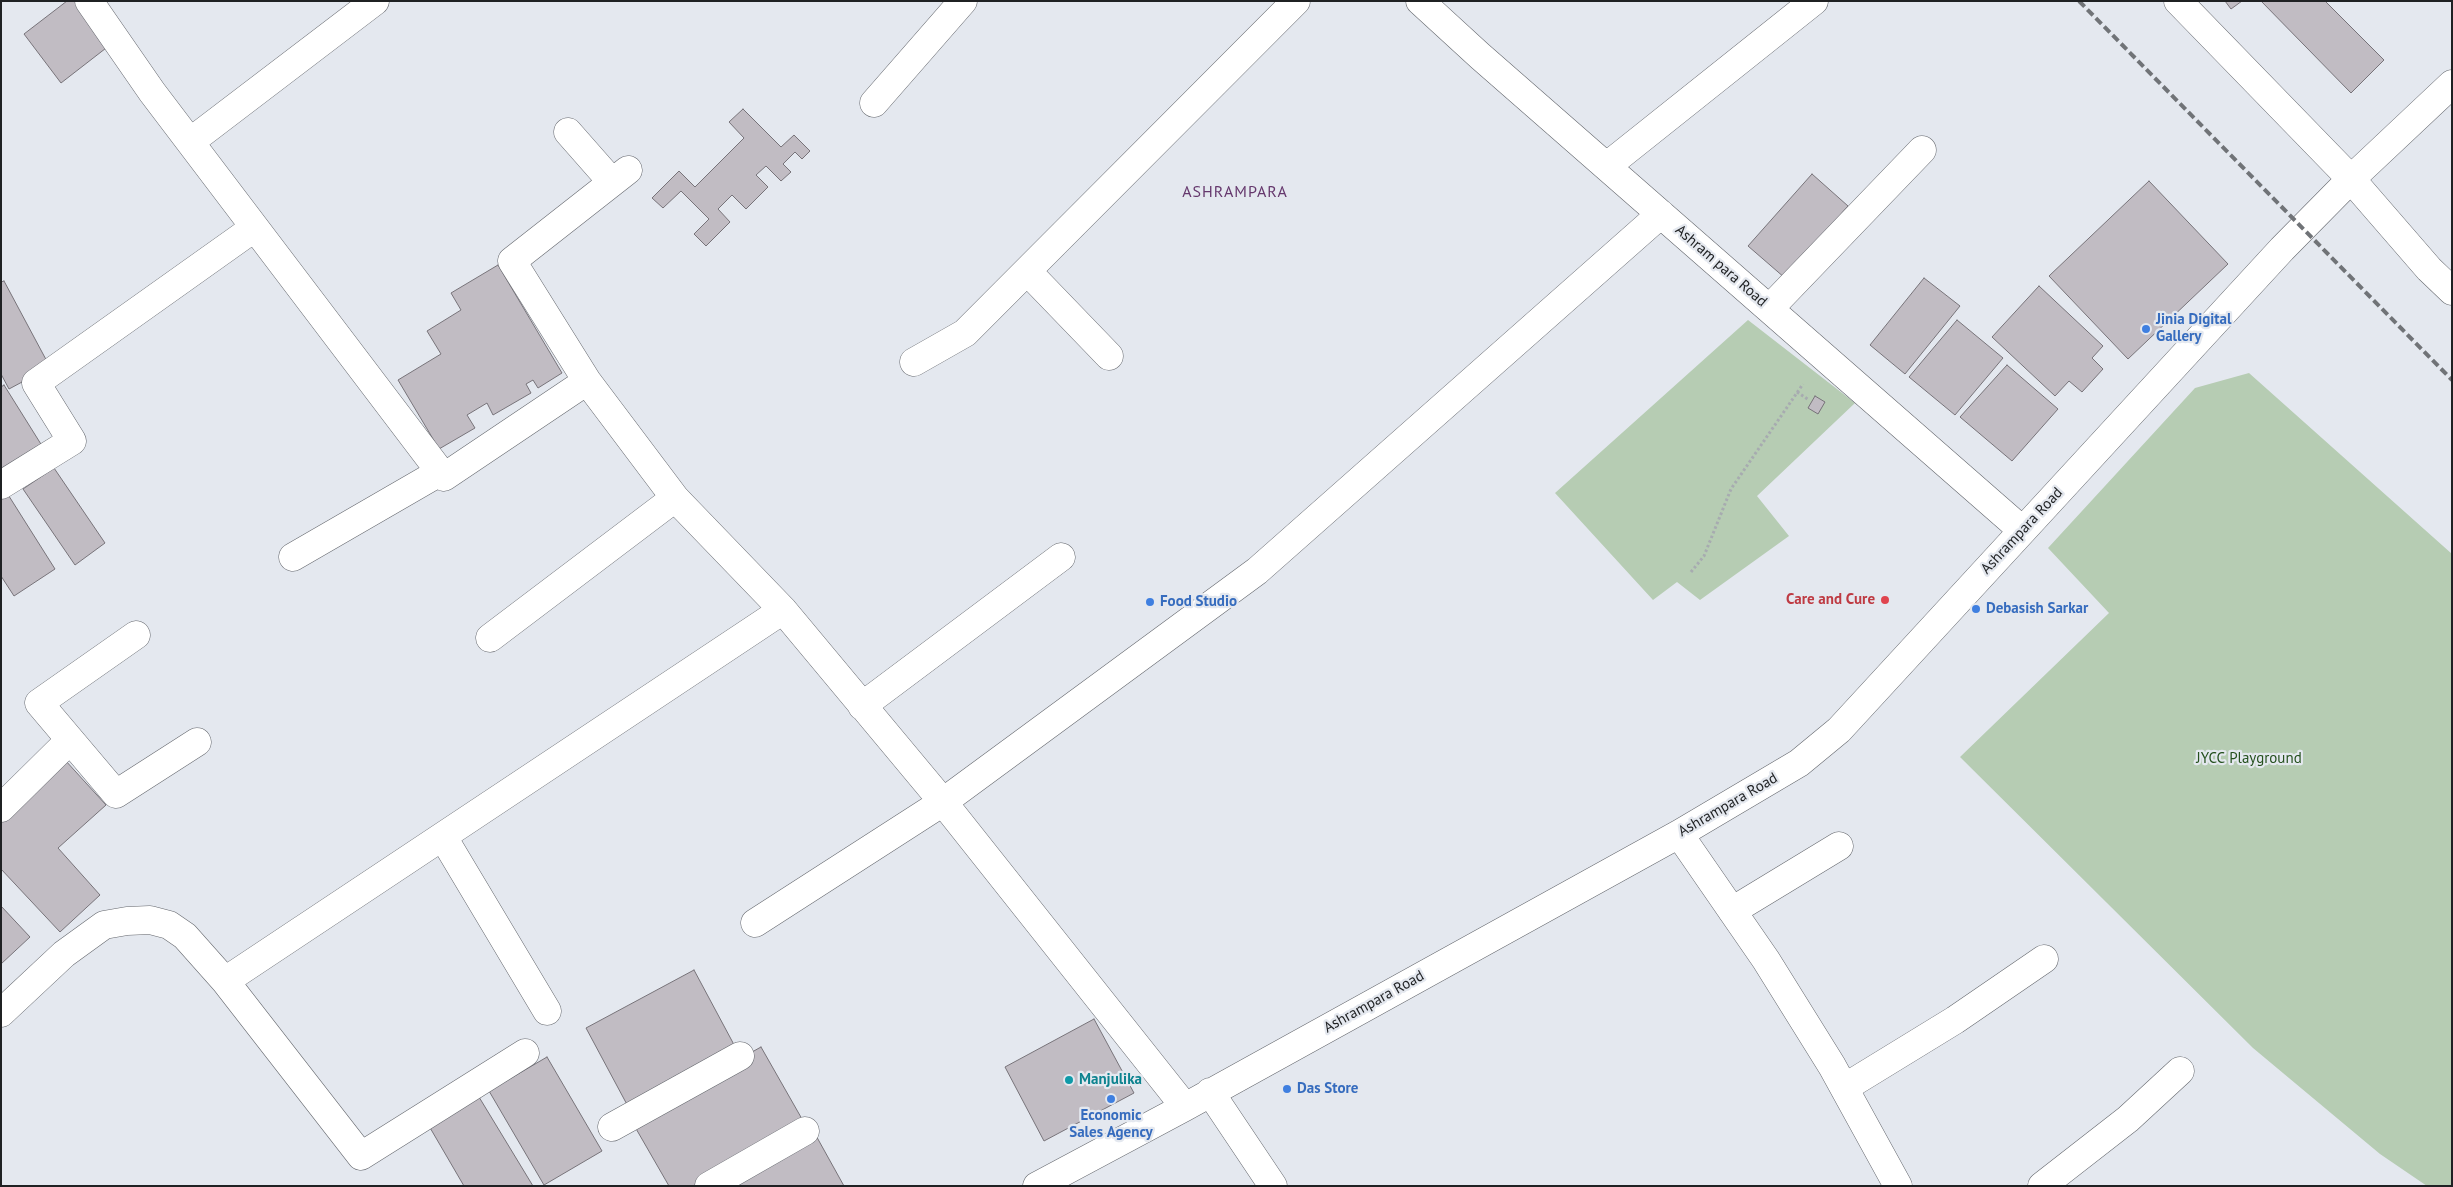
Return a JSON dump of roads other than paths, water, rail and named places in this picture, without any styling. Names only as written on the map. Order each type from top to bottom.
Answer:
[{"type":"street","points":[[89,1],[254,228],[444,477],[587,381]]},
{"type":"street","points":[[190,142],[375,1]]},
{"type":"street","points":[[874,103],[963,1]]},
{"type":"street","points":[[914,362],[965,333],[1296,1]]},
{"type":"street","name":"Ashram para Road","points":[[1420,1],[2022,530]]},
{"type":"street","points":[[1607,166],[1814,1]]},
{"type":"street","points":[[2178,1],[2351,179],[2430,269],[2452,291]]},
{"type":"street","name":"Ashrampara Road","points":[[1037,1186],[1185,1107],[1679,834],[1800,763],[1839,730],[2282,249],[2351,179],[2452,84]]},
{"type":"street","points":[[568,132],[620,176],[512,261],[587,381],[675,498],[783,610],[943,802],[1185,1107]]},
{"type":"street","points":[[1770,308],[1922,150]]},
{"type":"street","points":[[755,923],[943,802],[1257,571],[1661,214]]},
{"type":"street","points":[[1,485],[72,441],[36,383],[254,228]]},
{"type":"street","points":[[1027,271],[1109,356]]},
{"type":"street","points":[[293,557],[440,472]]},
{"type":"street","points":[[490,638],[675,498]]},
{"type":"street","points":[[862,706],[1061,557]]},
{"type":"street","points":[[225,981],[783,610]]},
{"type":"street","points":[[136,634],[40,703],[116,794],[197,742]]},
{"type":"street","points":[[1,808],[70,740]]},
{"type":"street","points":[[1679,834],[1766,960],[1844,1088],[1898,1186]]},
{"type":"street","points":[[443,837],[547,1011]]},
{"type":"street","points":[[1732,911],[1839,846]]},
{"type":"street","points":[[1,1013],[64,954],[83,938],[104,925],[150,920],[169,925],[185,936],[225,981],[361,1156],[525,1053]]},
{"type":"street","points":[[1844,1088],[1955,1020],[2044,959]]},
{"type":"street","points":[[612,1127],[740,1056]]},
{"type":"street","points":[[2042,1186],[2128,1119],[2180,1071]]},
{"type":"street","points":[[1210,1092],[1273,1186]]},
{"type":"street","points":[[709,1186],[806,1131]]},
{"type":"railway","points":[[2079,1],[2452,380]]},
{"type":"place","name":"Jinia Digital Gallery","points":[[2146,329]]},
{"type":"place","name":"Care and Cure","points":[[1885,600]]},
{"type":"place","name":"Food Studio","points":[[1150,602]]},
{"type":"place","name":"Debasish Sarkar","points":[[1976,609]]},
{"type":"place","name":"Manjulika","points":[[1069,1080]]},
{"type":"place","name":"Das Store","points":[[1287,1089]]},
{"type":"place","name":"Economic Sales Agency","points":[[1111,1099]]},
{"type":"district","name":"ASHRAMPARA","points":[[1235,192]]},
{"type":"park label","name":"JYCC Playground","points":[[2249,759]]}]
